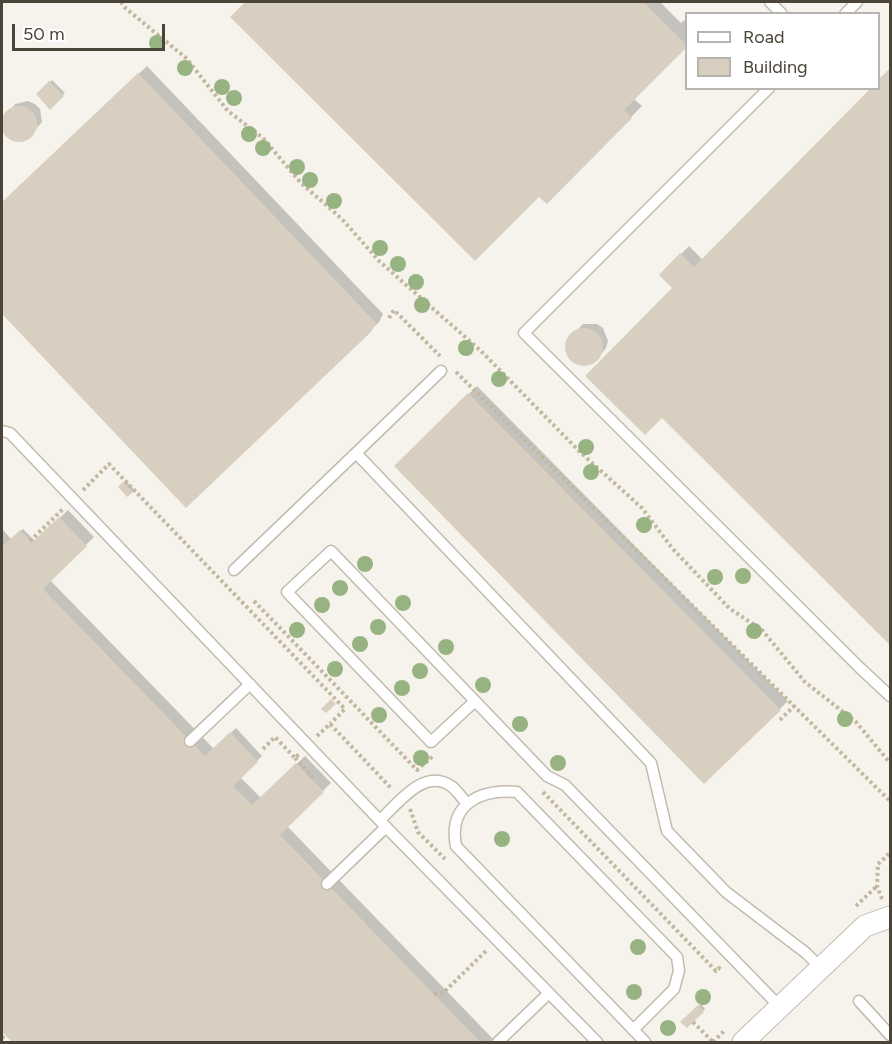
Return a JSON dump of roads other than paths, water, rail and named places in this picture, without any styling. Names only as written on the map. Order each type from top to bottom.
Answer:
[{"type":"street","points":[[743,1042],[865,926],[890,917]]},
{"type":"lane","points":[[767,90],[524,333],[859,667],[891,696]]},
{"type":"lane","points":[[234,570],[447,370]]},
{"type":"lane","points":[[2,430],[10,433],[383,823],[597,1042]]},
{"type":"lane","points":[[356,453],[651,763],[667,831],[726,892],[806,953],[820,967]]},
{"type":"lane","points":[[475,701],[431,742],[287,592],[330,550],[475,701],[547,776],[565,785],[780,1007]]},
{"type":"lane","points":[[190,741],[250,684]]},
{"type":"lane","points":[[327,884],[422,782],[436,780],[450,785],[467,804]]},
{"type":"lane","points":[[633,1030],[674,989],[679,971],[677,957],[517,792],[501,791],[482,795],[467,804],[458,816],[453,831],[456,846],[633,1030],[645,1042]]},
{"type":"lane","points":[[498,1042],[549,993]]},
{"type":"lane","points":[[859,1001],[891,1035]]}]
